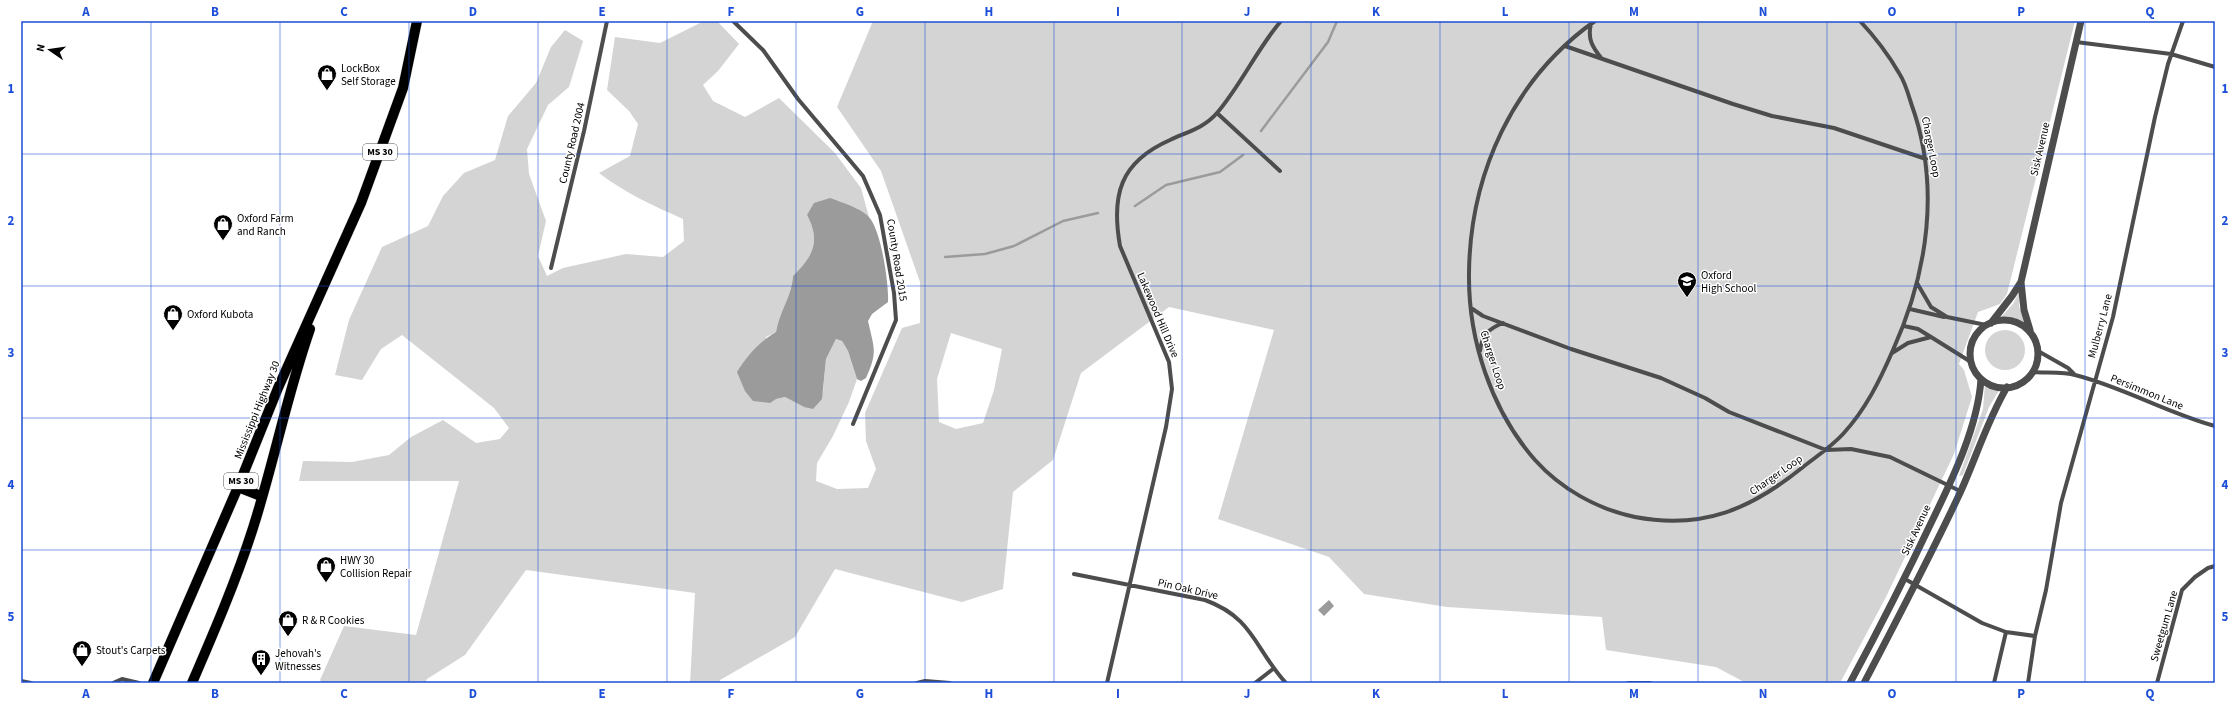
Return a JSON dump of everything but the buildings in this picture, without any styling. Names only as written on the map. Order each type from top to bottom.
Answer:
[{"type":"main road","name":"Mississippi Highway 30","points":[[153,683],[238,488],[278,388],[361,203],[403,88],[417,21]]},
{"type":"main road","name":"Mississippi Highway 30","points":[[192,683],[230,595],[253,527],[293,380],[328,278]]},
{"type":"main road","points":[[238,488],[261,496]]},
{"type":"street","name":"County Road 2004","points":[[551,268],[584,131],[607,21]]},
{"type":"street","name":"County Road 2015","points":[[733,21],[763,50],[798,99],[863,176],[880,215],[894,292],[896,320],[853,424]]},
{"type":"street","name":"Lakewood Hill Drive","points":[[1107,683],[1166,427],[1172,390],[1169,362],[1120,246],[1116,226],[1117,202],[1123,181],[1134,162],[1153,149],[1202,126],[1217,113],[1281,21]]},
{"type":"street","name":"Charger Loop","points":[[1593,22],[1565,46],[1536,76],[1514,107],[1497,139],[1483,173],[1469,245],[1468,284],[1474,332],[1502,413],[1520,443],[1540,466],[1562,484],[1586,500],[1617,513],[1650,520],[1689,522],[1748,505],[1787,481],[1826,450],[1843,434],[1878,386],[1910,309],[1917,283],[1928,220],[1929,188],[1926,159],[1918,120],[1901,75],[1881,45],[1860,21]]},
{"type":"street","name":"Sisk Avenue","points":[[2038,351],[2024,310],[2021,282],[2081,21]]},
{"type":"street","name":"Mulberry Lane","points":[[2028,683],[2034,636],[2046,590],[2061,503],[2113,317],[2149,142],[2171,54],[2183,21]]},
{"type":"street","points":[[1593,22],[1589,32],[1591,42],[1602,59]]},
{"type":"street","points":[[2076,42],[2171,54],[2215,67]]},
{"type":"street","points":[[1565,46],[1756,111],[1803,123],[1834,128],[1926,159]]},
{"type":"street","points":[[1217,113],[1280,171]]},
{"type":"street","name":"Sisk Avenue","points":[[1971,362],[1973,341],[1978,332],[1988,324],[2012,296],[2021,282]]},
{"type":"street","points":[[1917,283],[1931,307],[1946,317]]},
{"type":"street","points":[[1471,308],[1484,316],[1572,349],[1661,378],[1729,412],[1826,450],[1851,449],[1890,457],[1960,491]]},
{"type":"street","points":[[1910,309],[1988,324],[2002,320],[2013,321],[2024,326],[2032,334]]},
{"type":"street","points":[[1480,352],[1482,338],[1486,332],[1503,323]]},
{"type":"street","points":[[1904,326],[1918,329],[1971,362],[1981,379],[1998,387],[2007,388],[2022,383],[2033,372],[2037,362],[2038,351]]},
{"type":"street","points":[[1892,353],[1908,343],[1931,337]]},
{"type":"street","name":"Persimmon Lane","points":[[2038,351],[2068,368],[2074,374]]},
{"type":"street","name":"Persimmon Lane","points":[[2033,372],[2074,374],[2134,395],[2190,419],[2215,426]]},
{"type":"street","name":"Sisk Avenue","points":[[1850,683],[1905,579],[1949,486],[1980,396],[1981,379]]},
{"type":"street","name":"Sisk Avenue","points":[[1864,683],[1915,585],[1960,491],[1998,403],[2007,388]]},
{"type":"street","name":"Sweetgum Lane","points":[[2157,683],[2182,590],[2195,577],[2208,568],[2215,566]]},
{"type":"street","name":"Pin Oak Drive","points":[[1074,574],[1205,600],[1222,606],[1236,616],[1251,632],[1273,669],[1286,683]]},
{"type":"street","points":[[1905,579],[1982,623],[2006,632],[2034,636]]},
{"type":"street","points":[[1994,683],[2006,632]]},
{"type":"street","points":[[1255,683],[1273,669]]},
{"type":"street","points":[[112,683],[122,679],[139,683]]},
{"type":"street","points":[[21,681],[31,683]]},
{"type":"street","points":[[917,683],[925,681],[950,683]]},
{"type":"street","points":[[1628,683],[1650,683]]},
{"type":"shaded area","points":[[704,21],[717,21],[739,44],[718,71],[703,85],[713,101],[745,117],[779,98],[835,153],[861,188],[869,217],[856,208],[807,215],[814,233],[813,248],[806,262],[793,276],[776,332],[766,337],[776,399],[785,397],[804,407],[823,392],[826,359],[836,339],[842,341],[848,351],[857,379],[849,402],[833,436],[817,463],[816,481],[837,489],[868,488],[876,469],[866,441],[865,413],[902,328],[920,323],[920,282],[881,171],[837,107],[873,21],[2075,21],[2007,294],[2000,304],[1978,312],[1959,364],[1964,370],[1972,397],[1954,454],[1886,597],[1840,683],[1746,683],[1716,667],[1606,650],[1602,617],[1447,607],[1364,594],[1329,557],[1218,519],[1274,330],[1169,307],[1081,373],[1053,460],[1013,492],[1003,589],[962,602],[835,569],[795,637],[720,680],[720,683],[690,683],[695,593],[526,570],[465,655],[427,679],[425,683],[322,683],[320,680],[344,626],[416,635],[459,481],[299,481],[303,461],[352,462],[389,455],[411,437],[443,420],[476,443],[500,439],[509,428],[494,408],[402,335],[381,349],[362,380],[335,375],[349,320],[382,247],[428,226],[443,196],[464,173],[495,160],[508,116],[536,83],[551,47],[565,30],[583,41],[569,87],[548,105],[527,149],[529,174],[546,221],[538,256],[547,276],[563,268],[626,254],[663,257],[684,241],[683,219],[629,193],[599,173],[630,156],[638,124],[629,111],[607,90],[615,37],[660,43]],"holes":[[[951,333],[1002,349],[994,390],[983,423],[956,429],[939,422],[937,379]]]},
{"type":"shaded area","points":[[830,198],[855,208],[868,216],[873,222],[880,244],[886,270],[888,302],[872,314],[868,321],[874,350],[870,369],[866,378],[861,381],[857,379],[848,351],[842,341],[836,339],[826,359],[822,399],[813,409],[804,407],[785,397],[776,399],[770,403],[753,401],[745,391],[737,372],[754,350],[764,340],[776,332],[793,276],[806,262],[813,248],[814,233],[807,215],[814,203]]},
{"type":"shaded area","points":[[2020,290],[2019,306],[2026,326],[2016,320],[2001,319],[2001,317],[2013,304]]},
{"type":"shaded area","points":[[2009,330],[2016,333],[2022,339],[2025,350],[2024,358],[2016,367],[2009,370],[2001,370],[1994,367],[1986,358],[1985,346],[1988,339],[1997,331]]},
{"type":"shaded area","points":[[1985,384],[2000,389],[1989,407],[1963,475],[1959,476],[1983,409]]},
{"type":"shaded area","points":[[1329,600],[1334,606],[1324,616],[1318,610]]},
{"type":"waterway","points":[[1261,131],[1328,42],[1337,21]]},
{"type":"waterway","points":[[1135,206],[1166,185],[1220,172],[1243,155]]},
{"type":"waterway","points":[[945,257],[985,254],[1014,246],[1063,221],[1098,213]]},
{"type":"place","name":"LockBox Self Storage","points":[[327,91]]},
{"type":"place","name":"Oxford Farm and Ranch","points":[[223,241]]},
{"type":"place","name":"Oxford High School","points":[[1687,298]]},
{"type":"place","name":"Oxford Kubota","points":[[173,331]]},
{"type":"place","name":"HWY 30 Collision Repair","points":[[326,583]]},
{"type":"place","name":"R & R Cookies","points":[[288,637]]},
{"type":"place","name":"Stout's Carpets","points":[[82,667]]},
{"type":"place","name":"Jehovah's Witnesses","points":[[261,676]]}]
